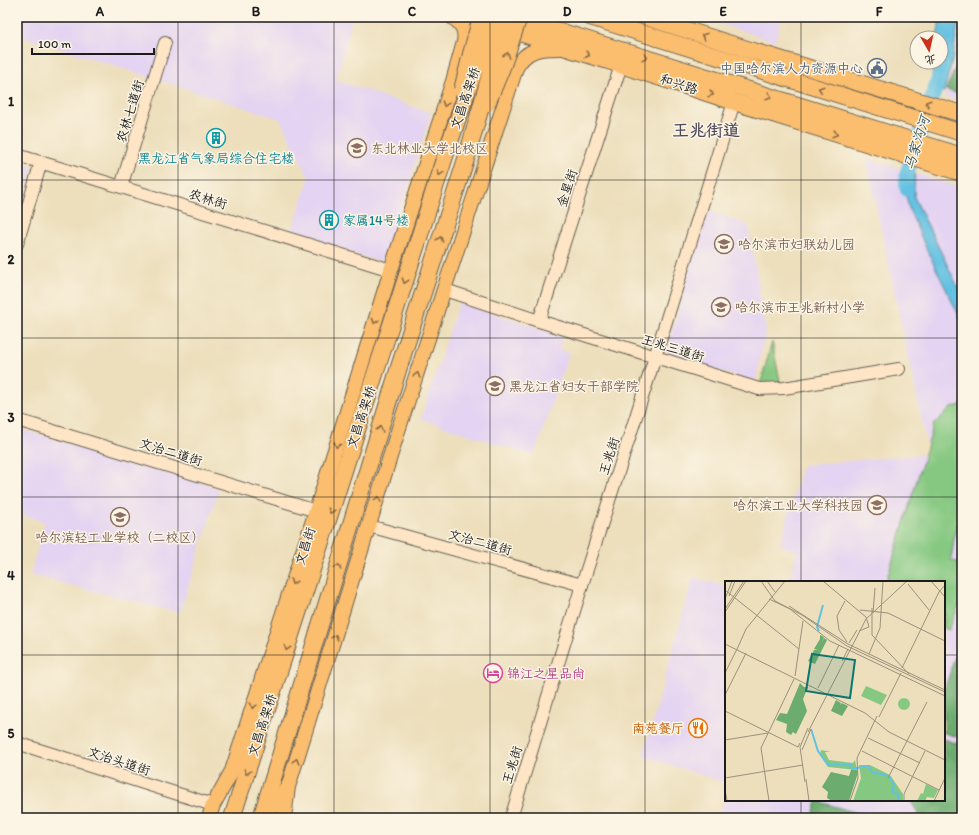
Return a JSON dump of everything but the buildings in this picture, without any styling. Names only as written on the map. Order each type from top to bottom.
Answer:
[{"type":"highway","name":"和兴路","points":[[470,17],[563,48],[622,65],[888,150],[940,158]]},
{"type":"highway","name":"文昌高架桥","points":[[233,815],[446,153],[493,17]]},
{"type":"highway","name":"文昌高架桥","points":[[262,818],[399,367],[467,156],[494,61],[509,17]]},
{"type":"highway","name":"和兴路","points":[[514,17],[892,134],[940,158]]},
{"type":"highway","points":[[590,17],[955,131]]},
{"type":"highway","points":[[596,17],[614,25]]},
{"type":"highway","points":[[646,17],[750,50],[958,112]]},
{"type":"highway","points":[[712,54],[750,50]]},
{"type":"highway","points":[[940,158],[962,156]]},
{"type":"highway","points":[[940,158],[962,173]]},
{"type":"main road","name":"文昌街","points":[[211,812],[232,771],[316,511],[391,270],[453,81],[465,36],[464,31],[458,21],[452,17]]},
{"type":"main road","points":[[446,153],[480,17]]},
{"type":"main road","points":[[467,156],[504,65],[520,17]]},
{"type":"main road","points":[[284,818],[288,787],[370,526],[398,431],[516,68],[524,56],[537,49],[563,48]]},
{"type":"main road","points":[[453,81],[459,72],[465,68],[480,66],[498,73],[503,78],[506,85],[507,96]]},
{"type":"main road","points":[[346,415],[379,362]]},
{"type":"main road","points":[[398,431],[399,367]]},
{"type":"main road","points":[[232,771],[233,815]]},
{"type":"main road","points":[[262,818],[288,787]]},
{"type":"street","name":"农林七道街","points":[[121,187],[165,43]]},
{"type":"street","name":"金星街","points":[[539,320],[622,65]]},
{"type":"street","name":"王兆街","points":[[510,818],[734,102]]},
{"type":"street","name":"农林街","points":[[17,154],[391,270]]},
{"type":"street","points":[[17,244],[41,162]]},
{"type":"street","name":"王兆三道街","points":[[445,290],[759,389],[784,388],[899,369]]},
{"type":"street","name":"文治二道街","points":[[17,420],[316,511]]},
{"type":"street","name":"文治二道街","points":[[370,526],[582,585]]},
{"type":"street","name":"文治头道街","points":[[17,743],[211,812]]},
{"type":"shaded area","name":"东北林业大学北校区","points":[[17,17],[353,17],[336,80],[431,113],[384,263],[291,234],[309,178],[280,119],[17,35]]},
{"type":"shaded area","points":[[697,17],[782,17],[775,41]]},
{"type":"shaded area","points":[[961,17],[962,102],[944,96],[954,60]]},
{"type":"shaded area","name":"哈尔滨工业大学科技园","points":[[866,158],[962,188],[962,818],[718,818],[725,795],[725,801],[945,801],[945,581],[788,581],[797,551],[780,545],[802,465],[929,454]]},
{"type":"shaded area","points":[[17,161],[33,166],[17,222]]},
{"type":"shaded area","name":"哈尔滨市王兆新村小学","points":[[708,210],[748,225],[766,328],[755,382],[666,354],[691,263]]},
{"type":"shaded area","name":"黑龙江省妇女干部学院","points":[[459,302],[563,336],[559,349],[569,353],[534,456],[421,419]]},
{"type":"shaded area","name":"哈尔滨轻工业学校（二校区）","points":[[17,428],[219,488],[180,613],[30,575],[45,522],[17,513]]},
{"type":"shaded area","points":[[693,577],[725,586],[725,783],[643,756]]},
{"type":"green space","points":[[962,25],[962,95],[946,90],[957,64]]},
{"type":"green space","points":[[772,342],[781,386],[759,389]]},
{"type":"green space","points":[[962,405],[962,526],[956,525],[951,560],[962,564],[962,597],[949,630],[945,628],[945,581],[886,581],[934,424],[952,407]]},
{"type":"green space","points":[[958,646],[962,647],[962,738],[945,733],[945,688]]},
{"type":"green space","points":[[945,739],[962,745],[962,818],[918,818],[917,812],[911,801],[945,801]]},
{"type":"green space","points":[[817,801],[874,818],[812,818]]},
{"type":"water","points":[[940,17],[959,17],[953,57],[944,92],[930,88],[933,70],[949,70],[949,30],[938,30]]},
{"type":"water","points":[[904,169],[915,172],[914,197],[962,295],[962,322],[909,209],[905,191]]},
{"type":"waterway","name":"马家沟河","points":[[907,189],[906,176],[941,71]]},
{"type":"place","name":"中国哈尔滨人力资源中心","points":[[877,68]]},
{"type":"place","name":"黑龙江省气象局综合住宅楼","points":[[216,138]]},
{"type":"place","name":"东北林业大学北校区","points":[[357,148]]},
{"type":"place","name":"家属14号楼","points":[[329,220]]},
{"type":"place","name":"哈尔滨市妇联幼儿园","points":[[724,244]]},
{"type":"place","name":"哈尔滨市王兆新村小学","points":[[721,307]]},
{"type":"place","name":"黑龙江省妇女干部学院","points":[[495,386]]},
{"type":"place","name":"哈尔滨工业大学科技园","points":[[877,505]]},
{"type":"place","name":"哈尔滨轻工业学校（二校区）","points":[[120,517]]},
{"type":"place","name":"锦江之星品尚","points":[[493,673]]},
{"type":"place","name":"南苑餐厅","points":[[698,728]]},
{"type":"district","name":"王兆街道","points":[[706,130]]}]
